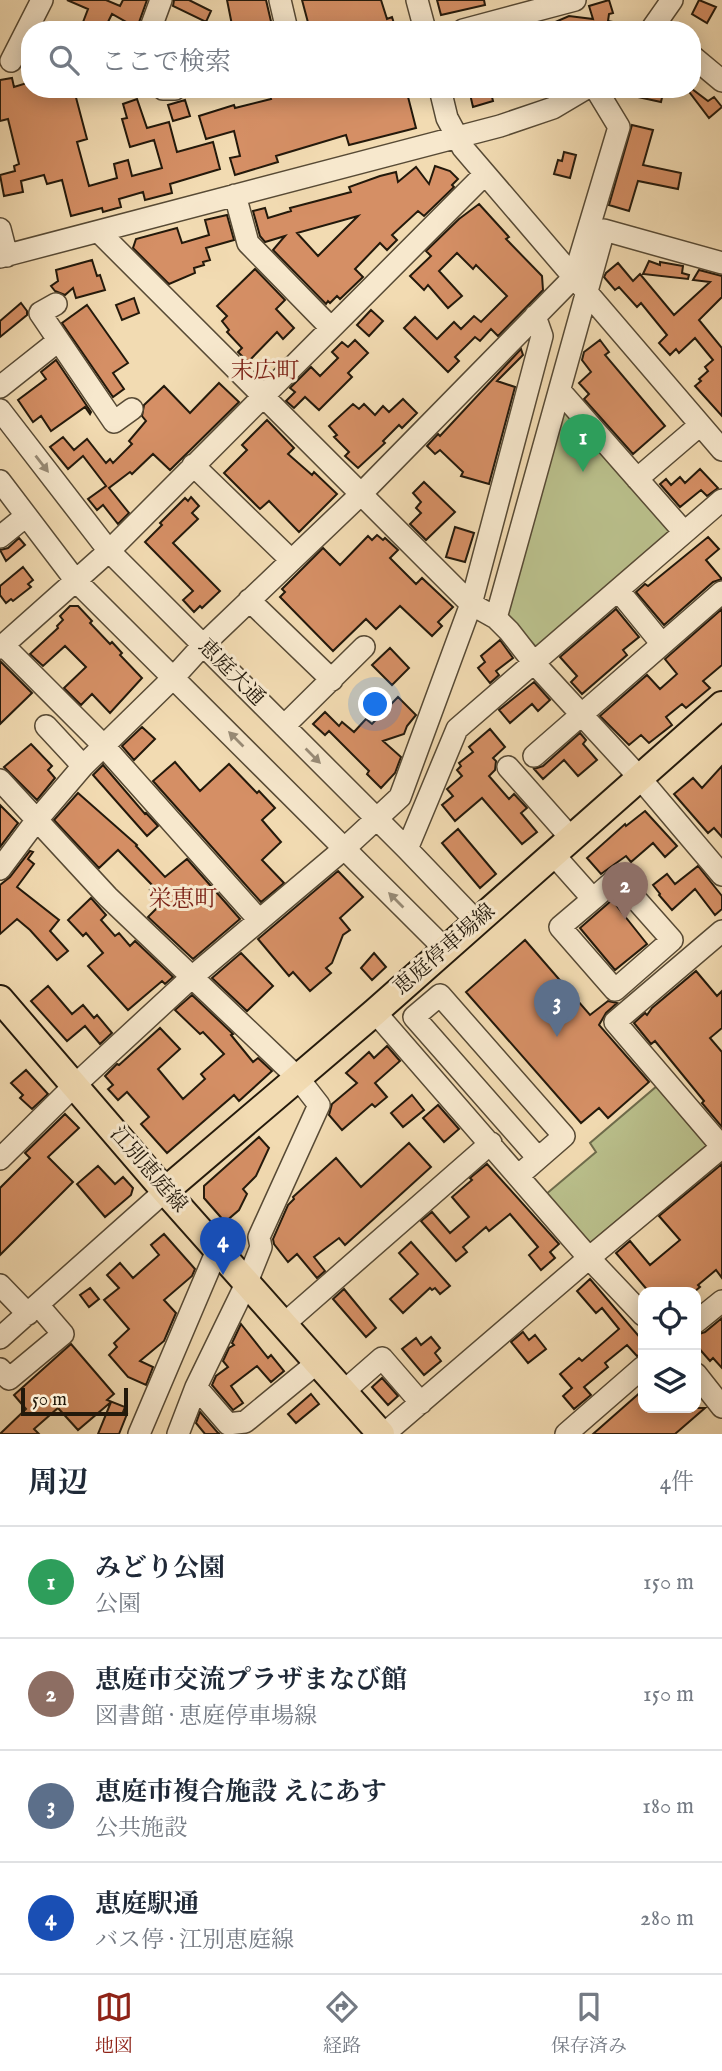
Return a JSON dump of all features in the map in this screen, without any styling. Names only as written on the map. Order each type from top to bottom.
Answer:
[{"type":"main road","name":"恵庭停車場線","points":[[165,1191],[375,1012],[444,948],[477,922],[722,705]]},
{"type":"main road","name":"江別恵庭線","points":[[0,999],[165,1191],[383,1434]]},
{"type":"street","points":[[32,21],[42,0]]},
{"type":"street","points":[[153,21],[161,0]]},
{"type":"street","points":[[280,0],[285,21]]},
{"type":"street","points":[[418,0],[423,21]]},
{"type":"street","points":[[497,21],[575,0]]},
{"type":"street","points":[[660,21],[672,0]]},
{"type":"street","points":[[701,63],[722,80]]},
{"type":"street","points":[[442,98],[447,118],[457,138],[485,174],[722,450]]},
{"type":"street","points":[[0,229],[4,256],[457,138],[553,108],[570,98]]},
{"type":"street","points":[[496,618],[560,391],[581,285],[620,127],[602,98]]},
{"type":"street","points":[[259,920],[103,745],[2,647],[108,551],[485,174]]},
{"type":"street","points":[[235,195],[248,243],[330,327]]},
{"type":"street","points":[[0,869],[36,821],[103,745],[249,600],[360,495],[535,316],[581,285],[604,230],[722,263]]},
{"type":"street","points":[[99,232],[261,397],[471,604],[496,618],[639,777],[722,875]]},
{"type":"street","points":[[56,304],[40,313],[114,422],[132,409]]},
{"type":"street","points":[[0,1159],[192,976],[345,848],[400,796],[471,604],[542,336],[535,316]]},
{"type":"street","points":[[0,387],[58,341]]},
{"type":"street","points":[[560,391],[684,532]]},
{"type":"street","name":"恵庭大通","points":[[0,410],[108,551],[477,922]]},
{"type":"street","points":[[637,479],[700,425]]},
{"type":"street","points":[[193,465],[291,560]]},
{"type":"street","name":"恵庭大通","points":[[0,481],[76,581],[444,948]]},
{"type":"street","points":[[407,849],[457,729],[722,500]]},
{"type":"street","points":[[0,537],[26,516]]},
{"type":"street","points":[[618,590],[662,644]]},
{"type":"street","points":[[534,756],[722,592]]},
{"type":"street","points":[[249,600],[332,680]]},
{"type":"street","points":[[284,726],[363,647]]},
{"type":"street","points":[[46,726],[83,766]]},
{"type":"street","points":[[508,767],[562,846],[593,899]]},
{"type":"street","points":[[0,780],[108,897],[298,1078],[319,1105],[259,1237],[261,1247],[247,1282],[196,1387],[183,1431]]},
{"type":"street","points":[[617,878],[672,940],[615,990],[560,928],[593,899],[617,878]]},
{"type":"street","points":[[383,1434],[722,1147],[615,1022],[722,931]]},
{"type":"street","points":[[406,983],[427,1007]]},
{"type":"street","points":[[519,1176],[564,1136],[440,995],[414,1017],[538,1158]]},
{"type":"street","points":[[375,1012],[589,1258],[638,1310]]},
{"type":"street","points":[[284,1324],[491,1143]]},
{"type":"street","points":[[0,1338],[165,1191]]},
{"type":"street","points":[[139,1434],[218,1248]]},
{"type":"street","points":[[0,1285],[63,1334],[9,1379],[0,1369]]},
{"type":"street","points":[[701,1318],[722,1301]]},
{"type":"street","points":[[344,1392],[382,1358],[421,1403]]},
{"type":"street","points":[[196,1387],[228,1424],[245,1422],[318,1362]]},
{"type":"street","points":[[566,1434],[638,1371]]},
{"type":"street","points":[[701,1380],[722,1406]]},
{"type":"green space","points":[[570,408],[673,534],[539,650],[504,613],[561,410]]},
{"type":"green space","points":[[657,1086],[709,1144],[590,1243],[545,1195],[596,1152],[590,1143]]},
{"type":"building","points":[[67,0],[106,0],[120,6],[123,0],[147,0],[140,21],[124,21],[112,14],[108,21],[83,21],[88,9]]},
{"type":"building","points":[[174,0],[189,0],[211,11],[204,21],[173,6]]},
{"type":"building","points":[[227,0],[266,0],[271,21],[231,21]]},
{"type":"building","points":[[302,0],[381,0],[387,19],[392,17],[393,21],[308,21]]},
{"type":"building","points":[[437,0],[484,0],[485,5],[441,15]]},
{"type":"building","points":[[609,0],[613,13],[609,14],[608,21],[558,21],[569,16],[593,19],[589,6]]},
{"type":"building","points":[[699,0],[716,7],[707,23],[692,14]]},
{"type":"building","points":[[12,78],[14,87],[21,85],[21,98],[76,98],[87,139],[77,142],[89,186],[117,178],[114,164],[128,160],[132,176],[162,168],[154,140],[130,147],[122,119],[127,118],[123,104],[137,99],[147,128],[169,122],[177,152],[213,142],[220,169],[170,184],[172,193],[145,200],[143,192],[119,199],[121,207],[103,212],[102,208],[71,216],[62,180],[47,184],[44,175],[21,181],[23,192],[4,196],[0,175],[15,171],[14,166],[19,164],[8,119],[0,121],[0,80]]},
{"type":"building","points":[[701,96],[708,101],[714,97],[722,107],[709,118],[694,98],[701,98]]},
{"type":"building","points":[[408,98],[416,128],[349,145],[346,135],[276,156],[278,162],[235,175],[230,158],[240,156],[234,131],[206,139],[199,116],[234,105],[235,108],[271,99]]},
{"type":"building","points":[[471,98],[492,98],[493,101],[473,107]]},
{"type":"building","points":[[642,98],[662,98],[661,102]]},
{"type":"building","points":[[185,100],[190,116],[173,121],[168,105]]},
{"type":"building","points":[[632,125],[653,130],[643,165],[681,173],[678,189],[638,181],[629,211],[609,205]]},
{"type":"building","points":[[564,152],[576,155],[570,178],[554,174],[558,160],[562,161]]},
{"type":"building","points":[[435,166],[450,171],[458,179],[452,185],[454,187],[424,216],[418,211],[392,235],[397,240],[387,250],[380,243],[355,269],[363,277],[340,299],[337,296],[326,304],[273,250],[285,236],[265,242],[260,236],[253,211],[265,208],[268,218],[291,211],[290,208],[351,192],[349,187],[380,176],[396,172],[398,182],[416,167],[429,184]],"holes":[[[358,216],[318,256],[297,233]]]},
{"type":"building","points":[[479,204],[509,237],[506,239],[542,276],[543,290],[498,336],[491,329],[480,341],[475,337],[455,357],[459,361],[448,372],[404,328],[415,317],[437,339],[454,322],[461,329],[474,316],[481,322],[507,296],[476,265],[473,269],[457,253],[439,271],[462,296],[448,308],[428,285],[424,290],[410,276],[431,256],[426,251]]},
{"type":"building","points":[[227,215],[234,240],[206,248],[210,260],[194,268],[195,273],[169,284],[133,248],[136,239],[177,228],[182,243],[209,235],[205,220]]},
{"type":"building","points":[[92,260],[105,290],[76,298],[73,288],[65,295],[51,286],[58,281],[56,270]]},
{"type":"building","points":[[649,261],[660,265],[660,262],[683,266],[682,273],[689,275],[688,279],[643,274]]},
{"type":"building","points":[[618,263],[633,281],[640,274],[674,315],[710,282],[693,280],[699,270],[722,276],[722,297],[699,320],[722,348],[722,416],[695,386],[708,371],[705,367],[713,360],[695,338],[679,353],[676,349],[670,355],[659,343],[667,335],[641,303],[637,307],[619,287],[615,290],[604,277]]},
{"type":"building","points":[[255,269],[285,300],[276,309],[294,328],[283,339],[277,332],[248,362],[238,352],[242,348],[227,332],[229,330],[222,321],[227,316],[217,306]]},
{"type":"building","points":[[134,298],[139,313],[122,320],[116,305]]},
{"type":"building","points":[[21,303],[27,315],[0,337],[0,321]]},
{"type":"building","points":[[87,305],[128,363],[113,373],[124,389],[113,397],[62,323]]},
{"type":"building","points":[[371,310],[383,321],[369,336],[357,325]]},
{"type":"building","points":[[355,340],[368,353],[348,373],[352,377],[319,410],[305,397],[294,408],[286,401],[295,392],[290,388],[311,367],[320,376],[338,358],[332,352],[342,342],[348,347]]},
{"type":"building","points":[[600,340],[609,352],[605,355],[665,426],[633,454],[584,399],[589,394],[579,383],[591,372],[582,360],[584,352]]},
{"type":"building","points":[[521,349],[523,355],[497,381],[515,387],[489,484],[461,476],[463,472],[440,450],[435,454],[427,446],[438,434],[440,436]]},
{"type":"building","points":[[56,360],[91,412],[90,414],[85,407],[51,431],[41,416],[33,422],[18,400],[46,379],[41,372]]},
{"type":"building","points":[[219,383],[239,402],[170,470],[153,454],[132,474],[130,472],[109,488],[129,513],[118,524],[103,505],[97,510],[88,499],[106,486],[83,456],[68,469],[50,447],[63,437],[74,450],[87,439],[106,463],[110,459],[113,463],[132,444],[129,441],[146,421],[142,416],[144,405],[164,386],[190,413]]},
{"type":"building","points":[[403,399],[417,413],[402,428],[399,425],[383,441],[385,443],[358,468],[345,456],[349,452],[334,437],[337,435],[329,426],[353,404],[359,409],[364,404],[375,415],[383,406],[389,412]]},
{"type":"building","points":[[267,420],[294,448],[288,454],[312,475],[314,472],[337,494],[299,532],[269,501],[260,509],[224,473],[247,450],[242,445]]},
{"type":"building","points":[[700,469],[718,488],[707,496],[701,490],[680,507],[660,484],[666,479],[671,485],[680,477],[685,483]]},
{"type":"building","points":[[424,482],[455,512],[426,540],[410,524],[421,513],[416,508],[421,502],[413,493]]},
{"type":"building","points":[[191,497],[199,506],[192,513],[198,519],[173,543],[220,591],[194,612],[183,600],[193,591],[145,542],[185,498],[188,501]]},
{"type":"building","points":[[455,527],[474,533],[465,562],[446,557]]},
{"type":"building","points":[[377,535],[383,540],[385,538],[398,550],[390,558],[416,584],[422,578],[453,607],[438,622],[442,626],[432,636],[400,606],[376,629],[366,619],[333,651],[280,597],[285,592],[282,589],[323,548],[340,565],[368,536],[372,540]]},
{"type":"building","points":[[708,537],[719,549],[706,560],[722,579],[713,582],[664,625],[636,592],[645,584],[648,586]]},
{"type":"building","points":[[19,538],[25,545],[6,561],[0,550],[8,548]]},
{"type":"building","points":[[23,567],[33,580],[28,584],[31,587],[6,603],[0,595],[0,586]]},
{"type":"building","points":[[70,606],[78,606],[92,621],[90,623],[110,644],[112,642],[122,653],[120,655],[142,678],[110,713],[92,694],[81,705],[64,688],[86,667],[65,646],[43,666],[30,654],[58,628],[63,620],[60,616]]},
{"type":"building","points":[[616,609],[639,637],[623,650],[627,655],[582,694],[571,682],[577,676],[560,657]]},
{"type":"building","points":[[722,609],[722,665],[703,681],[710,688],[686,708],[682,704],[666,717],[672,725],[649,743],[641,735],[629,745],[600,716],[647,675],[660,689],[677,674],[665,659]]},
{"type":"building","points":[[500,640],[513,658],[496,671],[499,675],[490,683],[478,668],[485,662],[481,656]]},
{"type":"building","points":[[390,648],[409,668],[392,685],[372,665]]},
{"type":"building","points":[[0,661],[32,693],[0,724]]},
{"type":"building","points":[[534,682],[550,700],[538,711],[532,704],[510,723],[499,710]]},
{"type":"building","points":[[398,697],[416,715],[404,734],[383,741],[401,757],[395,773],[381,788],[367,774],[369,771],[329,731],[325,735],[313,724],[325,712],[339,726],[342,722],[354,732],[366,719],[372,724]]},
{"type":"building","points":[[142,727],[155,739],[134,760],[122,746]]},
{"type":"building","points":[[490,729],[505,747],[493,758],[496,761],[495,770],[489,776],[509,799],[514,794],[527,808],[521,813],[537,832],[522,844],[482,798],[455,821],[442,805],[453,796],[447,789],[462,776],[457,770],[461,766],[459,763],[473,752],[469,747]]},
{"type":"building","points":[[580,733],[586,740],[583,744],[597,760],[578,776],[564,760],[543,779],[534,769],[543,766]]},
{"type":"building","points":[[31,744],[52,766],[48,770],[55,778],[37,800],[4,767]]},
{"type":"building","points":[[175,762],[200,791],[229,764],[275,808],[262,820],[281,842],[262,860],[284,883],[261,902],[153,781]]},
{"type":"building","points":[[103,765],[158,826],[147,836],[93,775]]},
{"type":"building","points":[[722,766],[722,837],[714,828],[708,833],[674,794],[693,778],[702,788]]},
{"type":"building","points":[[78,793],[137,845],[165,877],[187,859],[240,919],[193,959],[148,917],[162,903],[150,890],[154,887],[118,850],[99,868],[54,820]]},
{"type":"building","points":[[0,805],[18,823],[0,847]]},
{"type":"building","points":[[645,811],[677,846],[665,857],[653,843],[631,862],[626,856],[601,874],[587,858],[625,824],[626,826]]},
{"type":"building","points":[[458,829],[496,874],[480,888],[442,843]]},
{"type":"building","points":[[30,851],[33,852],[28,859],[34,864],[17,887],[59,920],[50,931],[68,951],[57,960],[17,919],[0,934],[0,885],[10,877]]},
{"type":"building","points":[[698,866],[722,896],[722,909],[715,915],[695,889],[672,910],[653,885],[667,874],[675,884]]},
{"type":"building","points":[[338,871],[363,897],[340,918],[350,930],[343,935],[332,963],[326,968],[331,973],[310,991],[293,972],[289,976],[258,939]]},
{"type":"building","points":[[91,898],[106,915],[101,920],[115,936],[119,933],[130,946],[135,941],[173,977],[165,984],[162,981],[128,1010],[88,966],[103,953],[86,933],[83,936],[68,920]]},
{"type":"building","points":[[612,900],[647,944],[615,970],[580,928]]},
{"type":"building","points":[[525,940],[590,1015],[608,1001],[617,1003],[606,1013],[599,1025],[649,1082],[608,1118],[599,1108],[581,1123],[466,992]]},
{"type":"building","points":[[241,953],[273,986],[247,1011],[212,978]]},
{"type":"building","points":[[374,953],[386,967],[372,980],[361,968]]},
{"type":"building","points":[[696,971],[717,996],[722,991],[722,1028],[710,1038],[722,1052],[722,1127],[655,1041],[651,1044],[634,1023],[645,1013],[647,1015]]},
{"type":"building","points":[[48,986],[72,1014],[83,1005],[94,1018],[97,1015],[112,1033],[100,1044],[85,1026],[67,1041],[31,1001]]},
{"type":"building","points":[[192,995],[233,1034],[231,1035],[253,1062],[258,1058],[272,1071],[239,1101],[234,1095],[167,1153],[141,1124],[149,1117],[127,1092],[118,1100],[108,1089],[113,1085],[105,1076],[160,1028],[180,1049],[158,1069],[183,1099],[205,1079],[201,1074],[224,1054],[203,1032],[200,1034],[175,1010]]},
{"type":"building","points":[[387,1046],[400,1061],[375,1083],[387,1097],[375,1107],[372,1104],[342,1130],[329,1115],[332,1104],[357,1083],[346,1073],[369,1052],[374,1058]]},
{"type":"building","points":[[26,1070],[48,1094],[32,1109],[20,1098],[23,1095],[11,1083]]},
{"type":"building","points":[[412,1095],[424,1110],[403,1127],[391,1113]]},
{"type":"building","points":[[438,1105],[459,1129],[444,1142],[423,1118]]},
{"type":"building","points":[[65,1114],[79,1128],[48,1157],[73,1182],[0,1255],[0,1188],[30,1158],[25,1153]]},
{"type":"building","points":[[259,1137],[269,1148],[256,1176],[243,1189],[247,1194],[239,1210],[225,1222],[204,1198],[204,1186]]},
{"type":"building","points":[[409,1143],[431,1167],[345,1245],[339,1238],[314,1257],[325,1271],[317,1278],[297,1254],[288,1262],[273,1239],[293,1197],[336,1158],[361,1187]]},
{"type":"building","points":[[487,1164],[559,1244],[550,1252],[555,1258],[541,1270],[529,1255],[538,1247],[510,1214],[489,1231],[486,1227],[463,1247],[467,1252],[456,1261],[421,1221],[432,1212],[450,1233],[469,1217],[452,1197]]},
{"type":"building","points":[[722,1164],[722,1278],[716,1270],[698,1285],[700,1287],[645,1287],[616,1253],[630,1241],[650,1265],[680,1240],[659,1216]]},
{"type":"building","points":[[98,1166],[115,1184],[123,1177],[133,1188],[131,1195],[105,1217],[77,1184]]},
{"type":"building","points":[[164,1234],[195,1269],[192,1276],[164,1300],[176,1313],[164,1341],[140,1361],[153,1367],[146,1385],[128,1377],[109,1355],[117,1347],[114,1343],[129,1329],[104,1300],[119,1288],[107,1275],[120,1263],[133,1278],[159,1255],[151,1245]]},
{"type":"building","points":[[411,1242],[450,1286],[440,1294],[435,1288],[430,1288],[403,1313],[390,1299],[418,1274],[399,1253]]},
{"type":"building","points":[[590,1279],[638,1335],[638,1356],[627,1345],[605,1363],[608,1367],[584,1387],[591,1395],[574,1409],[563,1396],[572,1388],[560,1374],[579,1358],[582,1361],[619,1329],[602,1308],[596,1313],[577,1291]]},
{"type":"building","points":[[90,1288],[99,1299],[89,1307],[80,1295]]},
{"type":"building","points":[[344,1289],[376,1328],[366,1337],[333,1299]]},
{"type":"building","points":[[722,1318],[722,1368],[713,1358],[710,1361],[701,1351],[701,1333]]},
{"type":"building","points":[[241,1324],[268,1358],[271,1355],[284,1371],[271,1382],[257,1366],[231,1386],[243,1403],[233,1410],[212,1385],[216,1376],[228,1367],[223,1361],[229,1348],[234,1345],[232,1343]]},
{"type":"building","points":[[523,1332],[529,1340],[535,1335],[546,1349],[528,1363],[511,1342]]},
{"type":"building","points":[[431,1337],[440,1348],[435,1353],[441,1361],[424,1375],[402,1349],[416,1338],[421,1345]]},
{"type":"building","points":[[71,1344],[114,1394],[107,1400],[125,1407],[123,1412],[127,1414],[119,1434],[98,1434],[111,1402],[78,1430],[58,1408],[34,1429],[39,1434],[0,1434],[26,1409],[14,1395]]},
{"type":"building","points":[[382,1378],[398,1396],[388,1405],[372,1387]]},
{"type":"building","points":[[311,1394],[319,1404],[296,1423],[288,1414]]},
{"type":"building","points":[[638,1394],[638,1413],[699,1413],[675,1434],[593,1434]]},
{"type":"building","points":[[200,1412],[220,1434],[205,1434],[196,1423]]},
{"type":"place","name":"みどり公園","points":[[583,472]]},
{"type":"place","name":"恵庭市交流プラザまなび館","points":[[625,920]]},
{"type":"place","name":"恵庭市複合施設 えにあす","points":[[557,1037]]},
{"type":"place","name":"恵庭駅通","points":[[223,1275]]},
{"type":"district","name":"末広町","points":[[265,371]]},
{"type":"district","name":"栄恵町","points":[[183,899]]}]
